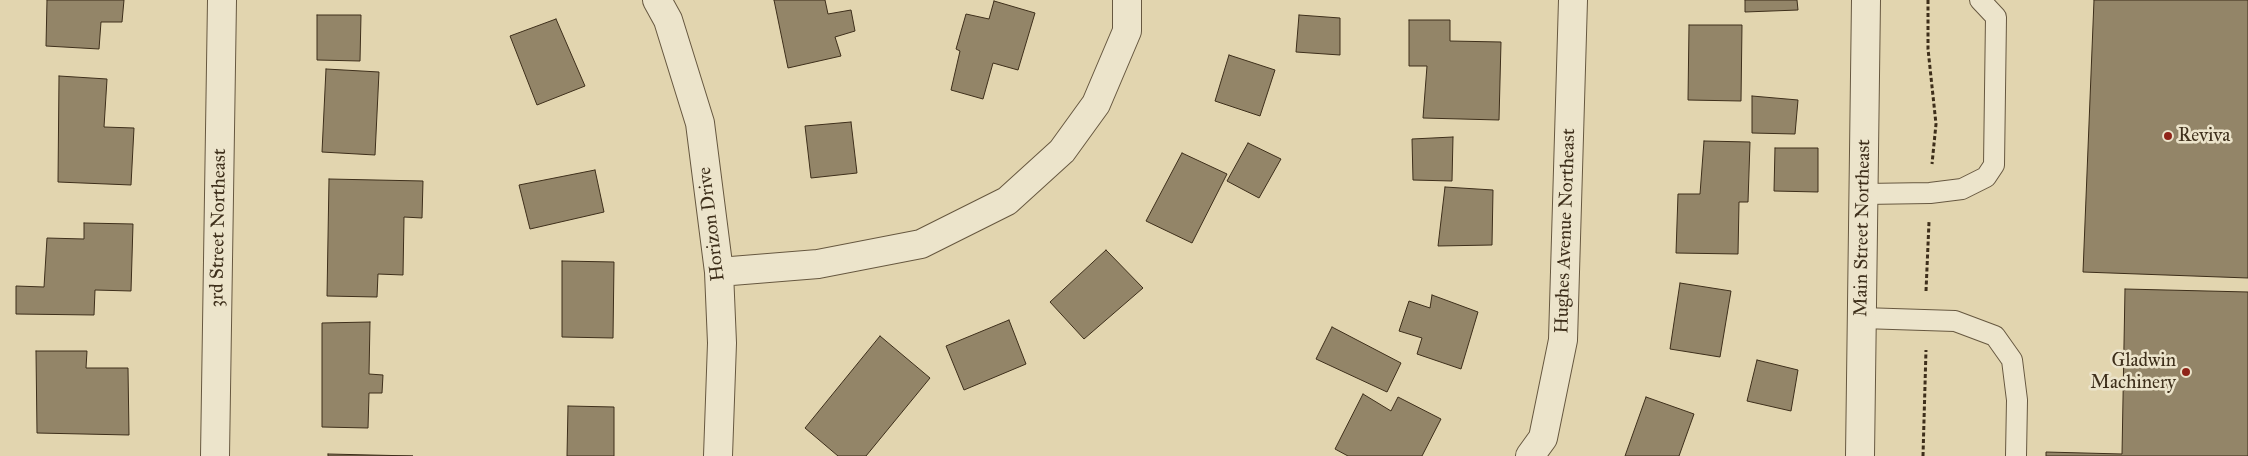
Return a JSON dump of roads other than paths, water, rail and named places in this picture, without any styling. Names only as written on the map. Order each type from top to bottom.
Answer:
[{"type":"street","name":"3rd Street Northeast","points":[[215,456],[222,0]]},
{"type":"street","name":"Horizon Drive","points":[[658,0],[668,20],[700,123],[719,272],[722,343],[718,456]]},
{"type":"street","points":[[719,272],[818,264],[921,244],[1006,201],[1062,151],[1096,104],[1127,31],[1127,0]]},
{"type":"street","name":"Hughes Avenue Northeast","points":[[1530,456],[1543,438],[1563,340],[1573,0]]},
{"type":"street","name":"Main Street Northeast","points":[[1860,456],[1866,0]]},
{"type":"lane","points":[[1864,194],[1962,189],[1986,177],[1994,165],[1996,17],[1980,0]]},
{"type":"lane","points":[[1862,318],[1956,321],[1995,336],[2012,360],[2018,400],[2016,456]]},
{"type":"place","name":"Reviva","points":[[2168,136]]},
{"type":"place","name":"Gladwin Machinery","points":[[2186,372]]}]
